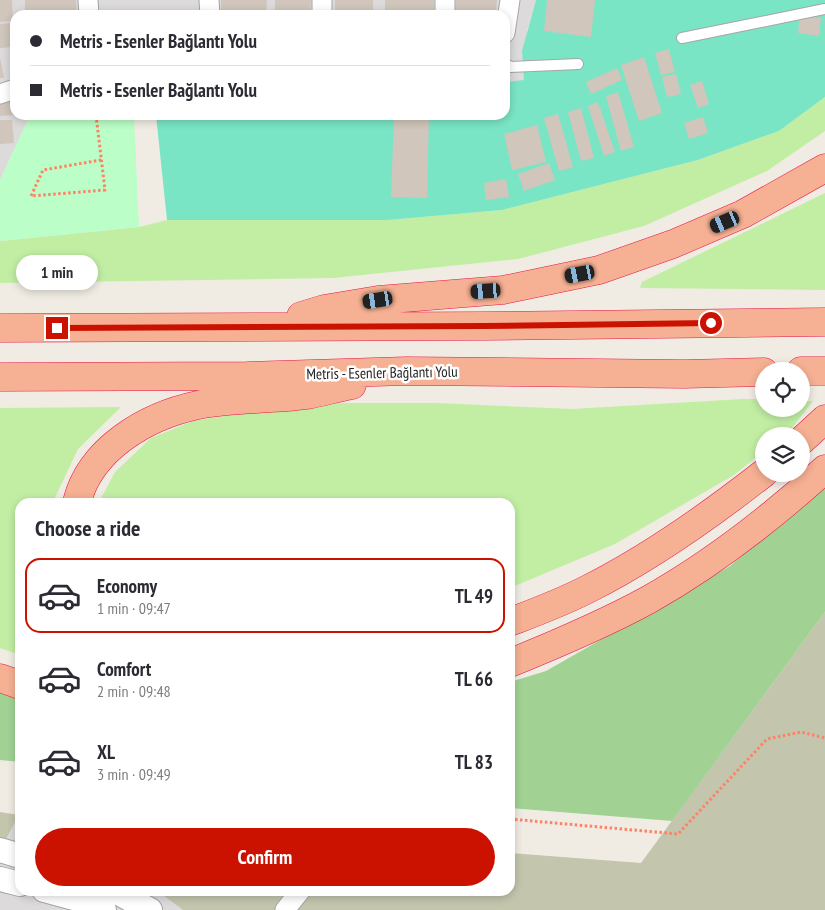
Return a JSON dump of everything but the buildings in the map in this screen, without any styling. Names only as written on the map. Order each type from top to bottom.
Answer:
[{"type":"highway","points":[[264,326],[324,309],[378,300],[503,290],[599,270],[673,244],[743,214],[825,168]]},
{"type":"highway","points":[[0,328],[484,326],[825,322]]},
{"type":"highway","points":[[78,498],[81,486],[98,460],[128,434],[144,424],[174,412],[198,405],[307,395],[407,371]]},
{"type":"highway","name":"Metris - Esenler Bağlantı Yolu","points":[[0,377],[247,376],[407,371],[684,374],[755,372]]},
{"type":"highway","points":[[810,371],[825,371]]},
{"type":"highway","points":[[515,661],[562,642],[648,600],[716,557],[768,518],[824,470]]},
{"type":"highway","points":[[515,620],[588,589],[632,564],[733,497],[755,480]]},
{"type":"highway","points":[[0,678],[15,683]]},
{"type":"street","points":[[0,850],[15,854]]},
{"type":"street","points":[[0,879],[15,883]]},
{"type":"street","points":[[66,896],[85,901],[104,910]]},
{"type":"street","points":[[124,896],[150,910]]},
{"type":"street","points":[[286,910],[296,896]]},
{"type":"lane","points":[[682,38],[825,9]]},
{"type":"lane","points":[[510,67],[578,64]]},
{"type":"path","points":[[97,120],[105,190],[31,196],[43,170],[101,160]]},
{"type":"path","points":[[515,819],[678,834],[767,739],[801,732],[825,738]]},
{"type":"shaded area","points":[[0,0],[536,0],[527,31],[524,81],[510,82],[510,10],[10,10],[10,120],[28,120],[0,180]]},
{"type":"shaded area","points":[[825,612],[825,910],[183,910],[164,896],[515,896],[515,853],[641,863]]},
{"type":"shaded area","points":[[0,812],[15,814],[15,822],[0,850]]},
{"type":"shaded area","points":[[15,822],[15,896],[164,896],[183,910],[0,910],[0,850]]},
{"type":"green space","points":[[536,0],[825,0],[825,97],[779,131],[698,160],[502,210],[388,220],[167,220],[157,120],[510,120],[510,81],[524,80],[522,51]]},
{"type":"green space","points":[[825,97],[825,131],[767,171],[644,226],[518,259],[333,278],[0,283],[0,241],[139,227],[167,220],[388,220],[502,210],[698,160],[779,131]]},
{"type":"green space","points":[[28,120],[134,120],[139,227],[0,241],[0,180]]},
{"type":"green space","points":[[825,193],[825,290],[640,288],[642,282]]},
{"type":"green space","points":[[755,399],[755,417],[801,417],[793,427],[755,427],[755,458],[734,475],[615,544],[515,586],[515,498],[101,498],[115,472],[151,438],[193,421],[302,403],[436,403],[572,409]]},
{"type":"green space","points":[[121,407],[78,449],[55,498],[15,498],[15,653],[0,648],[0,408]]},
{"type":"green space","points":[[825,486],[825,612],[672,821],[515,808],[515,680],[546,671],[730,566]]},
{"type":"green space","points":[[0,690],[15,695],[15,762],[0,760]]},
{"type":"route","points":[[57,328],[711,323]]}]
